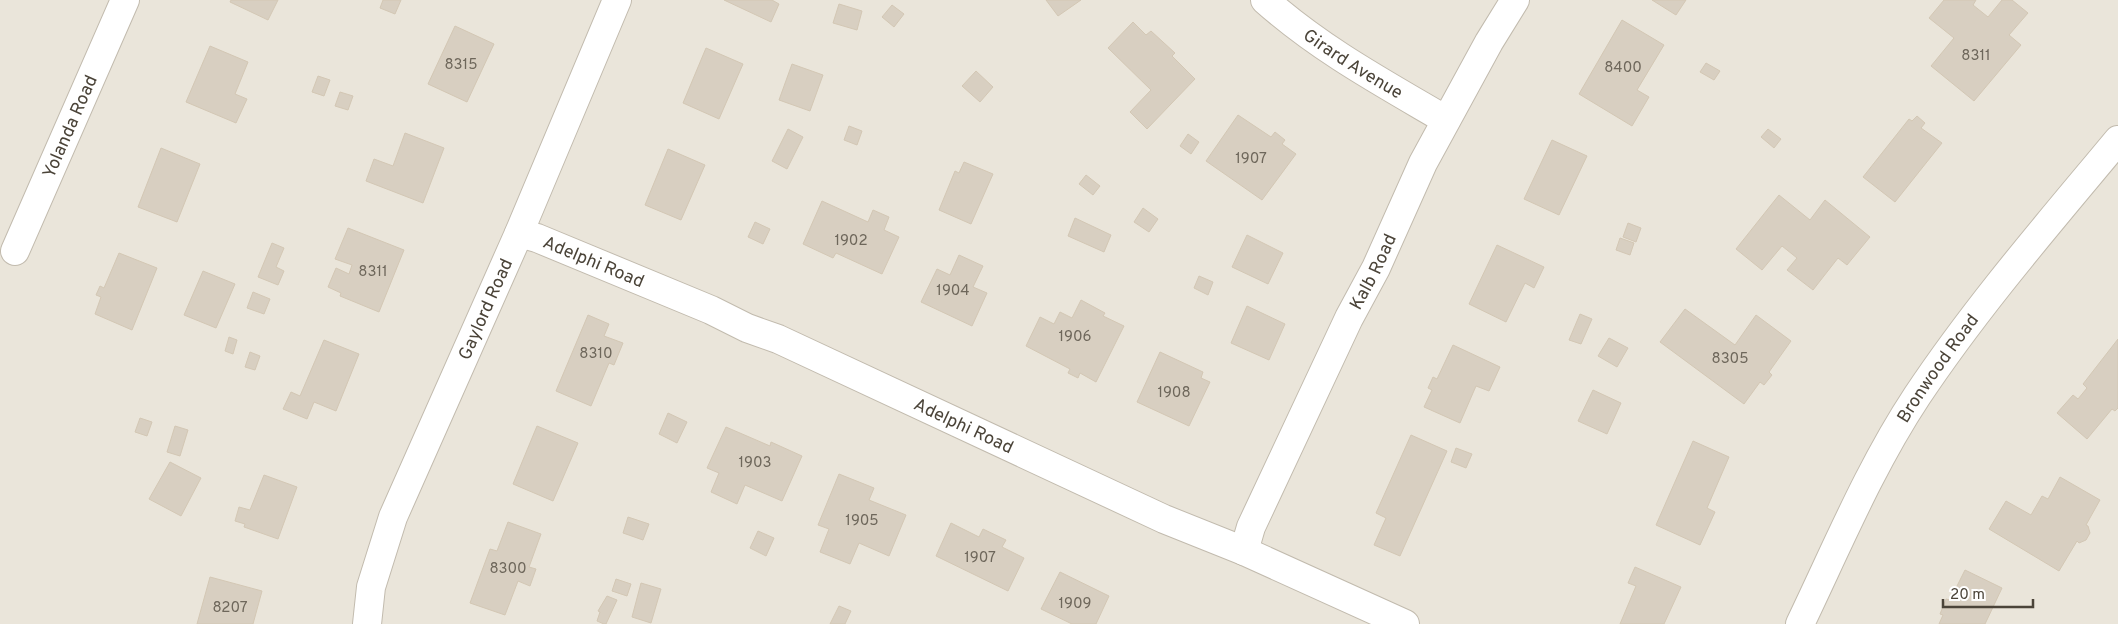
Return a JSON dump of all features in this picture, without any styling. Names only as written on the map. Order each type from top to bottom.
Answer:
[{"type":"street","name":"Yolanda Road","points":[[14,251],[125,0]]},
{"type":"street","name":"Gaylord Road","points":[[367,624],[371,587],[393,517],[519,233],[617,0]]},
{"type":"street","name":"Girard Avenue","points":[[1265,0],[1293,25],[1341,59],[1446,120]]},
{"type":"street","name":"Kalb Road","points":[[1244,551],[1250,526],[1349,318],[1376,268],[1423,163],[1489,42],[1515,0]]},
{"type":"street","name":"Bronwood Road","points":[[1800,624],[1870,478],[1917,397],[1970,322],[2118,140]]},
{"type":"street","name":"Adelphi Road","points":[[519,233],[537,238],[711,310],[747,328],[778,339],[1164,519],[1244,551],[1405,624]]},
{"type":"shaded area","points":[[0,0],[2118,0],[2118,624],[0,624]]},
{"type":"building","points":[[231,0],[278,0],[268,20],[230,2]]},
{"type":"building","points":[[383,0],[401,0],[395,14],[380,8]]},
{"type":"building","points":[[724,0],[772,0],[779,4],[771,22]]},
{"type":"building","points":[[1046,0],[1081,0],[1058,16]]},
{"type":"building","points":[[1652,0],[1686,0],[1676,15]]},
{"type":"building","points":[[1944,0],[1976,0],[1973,5],[1988,17],[2002,0],[2012,0],[2028,13],[2009,35],[2021,45],[1974,101],[1931,66],[1954,38],[1929,18]]},
{"type":"building","points":[[839,4],[862,11],[857,30],[833,23]]},
{"type":"building","points":[[892,5],[904,14],[894,27],[882,17]]},
{"type":"building","points":[[1622,20],[1664,45],[1637,90],[1649,97],[1632,126],[1579,94]]},
{"type":"building","points":[[1133,22],[1146,35],[1151,31],[1175,53],[1172,56],[1195,79],[1147,129],[1130,112],[1151,90],[1108,48]]},
{"type":"building","points":[[455,26],[494,44],[467,102],[428,84]]},
{"type":"building","points":[[210,46],[248,62],[235,94],[247,99],[236,123],[186,102]]},
{"type":"building","points":[[706,48],[743,64],[719,119],[683,103]]},
{"type":"building","points":[[1706,63],[1720,71],[1714,80],[1700,72]]},
{"type":"building","points":[[792,64],[823,75],[810,111],[779,100]]},
{"type":"building","points":[[976,71],[993,87],[980,102],[962,86]]},
{"type":"building","points":[[318,76],[330,80],[324,96],[312,92]]},
{"type":"building","points":[[340,92],[353,96],[348,110],[335,106]]},
{"type":"building","points":[[1238,115],[1271,137],[1275,132],[1285,140],[1282,144],[1296,154],[1262,200],[1206,161]]},
{"type":"building","points":[[1917,116],[1925,123],[1921,128],[1942,143],[1895,202],[1863,177],[1909,119],[1912,121]]},
{"type":"building","points":[[849,126],[862,131],[857,145],[844,140]]},
{"type":"building","points":[[788,129],[803,137],[787,169],[772,161]]},
{"type":"building","points":[[1768,129],[1781,139],[1774,148],[1761,137]]},
{"type":"building","points":[[405,133],[444,148],[423,203],[366,181],[374,159],[393,166]]},
{"type":"building","points":[[1188,134],[1199,142],[1191,154],[1180,146]]},
{"type":"building","points":[[1552,140],[1587,156],[1559,215],[1524,199]]},
{"type":"building","points":[[161,148],[200,164],[177,222],[138,207]]},
{"type":"building","points":[[668,149],[705,165],[681,220],[645,205]]},
{"type":"building","points":[[964,162],[993,174],[971,224],[939,210],[955,171],[959,173]]},
{"type":"building","points":[[1086,175],[1100,186],[1093,195],[1079,184]]},
{"type":"building","points":[[1779,195],[1810,220],[1825,200],[1870,237],[1847,265],[1838,258],[1813,290],[1787,270],[1797,258],[1782,246],[1762,270],[1736,249]]},
{"type":"building","points":[[822,201],[868,222],[873,210],[889,217],[884,230],[899,237],[882,274],[836,253],[833,258],[803,244]]},
{"type":"building","points":[[1143,208],[1158,219],[1149,232],[1134,222]]},
{"type":"building","points":[[1075,218],[1111,235],[1104,252],[1068,236]]},
{"type":"building","points":[[755,222],[770,229],[763,244],[748,237]]},
{"type":"building","points":[[1628,223],[1641,228],[1636,242],[1623,237]]},
{"type":"building","points":[[348,228],[404,250],[379,312],[340,296],[341,293],[328,287],[336,268],[349,274],[352,265],[335,259]]},
{"type":"building","points":[[1247,235],[1283,253],[1268,284],[1232,267]]},
{"type":"building","points":[[1620,238],[1634,243],[1630,255],[1616,250]]},
{"type":"building","points":[[272,243],[284,248],[276,267],[284,271],[278,285],[258,277]]},
{"type":"building","points":[[1497,245],[1544,267],[1534,288],[1525,283],[1506,322],[1469,304]]},
{"type":"building","points":[[119,253],[157,268],[132,330],[95,314],[101,297],[96,295],[100,286],[104,288]]},
{"type":"building","points":[[959,255],[983,266],[973,287],[987,293],[972,326],[921,302],[937,269],[950,275]]},
{"type":"building","points":[[203,271],[235,284],[216,328],[184,315]]},
{"type":"building","points":[[1199,276],[1213,282],[1208,295],[1194,288]]},
{"type":"building","points":[[253,292],[270,299],[264,314],[247,308]]},
{"type":"building","points":[[1081,300],[1105,313],[1103,316],[1124,326],[1096,382],[1080,373],[1078,378],[1068,373],[1070,369],[1026,346],[1040,317],[1054,324],[1060,312],[1072,318]]},
{"type":"building","points":[[1247,306],[1285,324],[1269,360],[1231,343]]},
{"type":"building","points":[[1685,309],[1735,345],[1756,315],[1791,341],[1769,372],[1772,375],[1764,385],[1760,382],[1744,404],[1660,342]]},
{"type":"building","points":[[1580,314],[1592,319],[1581,344],[1569,340]]},
{"type":"building","points":[[588,315],[609,324],[604,336],[623,343],[614,365],[609,363],[591,406],[556,391]]},
{"type":"building","points":[[229,337],[237,340],[233,354],[225,351]]},
{"type":"building","points":[[1609,338],[1628,348],[1617,367],[1598,356]]},
{"type":"building","points":[[2118,339],[2118,408],[2115,411],[2112,409],[2087,439],[2057,413],[2073,395],[2078,399],[2087,388],[2083,384]]},
{"type":"building","points":[[324,340],[359,354],[336,411],[314,402],[307,419],[283,409],[291,392],[300,396]]},
{"type":"building","points":[[1453,345],[1500,367],[1489,391],[1476,386],[1460,423],[1424,407],[1432,390],[1428,388],[1433,377],[1437,379]]},
{"type":"building","points":[[250,352],[260,356],[255,370],[245,367]]},
{"type":"building","points":[[1160,352],[1203,372],[1201,378],[1210,382],[1189,426],[1137,402]]},
{"type":"building","points":[[1593,390],[1621,403],[1607,434],[1578,421]]},
{"type":"building","points":[[668,413],[687,422],[677,443],[659,434]]},
{"type":"building","points":[[140,418],[152,422],[147,436],[135,432]]},
{"type":"building","points":[[175,426],[188,430],[180,456],[167,452]]},
{"type":"building","points":[[537,426],[578,443],[553,501],[513,484]]},
{"type":"building","points":[[726,427],[770,446],[771,442],[802,456],[782,501],[745,485],[737,504],[711,492],[719,473],[707,468]]},
{"type":"building","points":[[1411,435],[1447,451],[1400,556],[1374,545],[1386,518],[1376,513]]},
{"type":"building","points":[[1693,441],[1729,457],[1707,508],[1715,512],[1700,545],[1656,525]]},
{"type":"building","points":[[1456,448],[1472,454],[1466,468],[1451,462]]},
{"type":"building","points":[[170,462],[201,478],[181,516],[149,499]]},
{"type":"building","points":[[839,474],[874,488],[869,500],[906,515],[889,556],[859,543],[850,564],[820,552],[829,529],[818,525]]},
{"type":"building","points":[[264,475],[297,487],[278,539],[244,527],[245,524],[235,521],[239,507],[250,510]]},
{"type":"building","points":[[2060,477],[2100,500],[2086,525],[2090,533],[2086,540],[2079,543],[2077,541],[2059,571],[1989,529],[2006,501],[2031,515],[2042,496],[2048,499]]},
{"type":"building","points":[[628,517],[649,524],[643,540],[623,533]]},
{"type":"building","points":[[508,522],[541,534],[529,567],[536,569],[530,586],[518,581],[505,615],[470,603],[490,549],[497,551]]},
{"type":"building","points":[[951,523],[979,537],[983,529],[1006,540],[1002,547],[1024,558],[1008,591],[936,556]]},
{"type":"building","points":[[758,531],[774,538],[766,556],[750,548]]},
{"type":"building","points":[[1635,567],[1681,587],[1664,624],[1620,624],[1636,586],[1628,583]]},
{"type":"building","points":[[1965,570],[2002,588],[1985,624],[1939,624],[1943,615],[1940,614],[1946,599],[1950,600]]},
{"type":"building","points":[[1060,572],[1109,596],[1096,624],[1072,624],[1041,609]]},
{"type":"building","points":[[210,577],[262,591],[253,624],[197,624]]},
{"type":"building","points":[[616,579],[631,584],[627,596],[612,591]]},
{"type":"building","points":[[641,583],[661,589],[651,623],[632,617]]},
{"type":"building","points":[[607,596],[617,600],[606,624],[604,624],[597,621],[600,612],[598,611]]},
{"type":"building","points":[[839,606],[851,611],[845,624],[830,624]]}]
